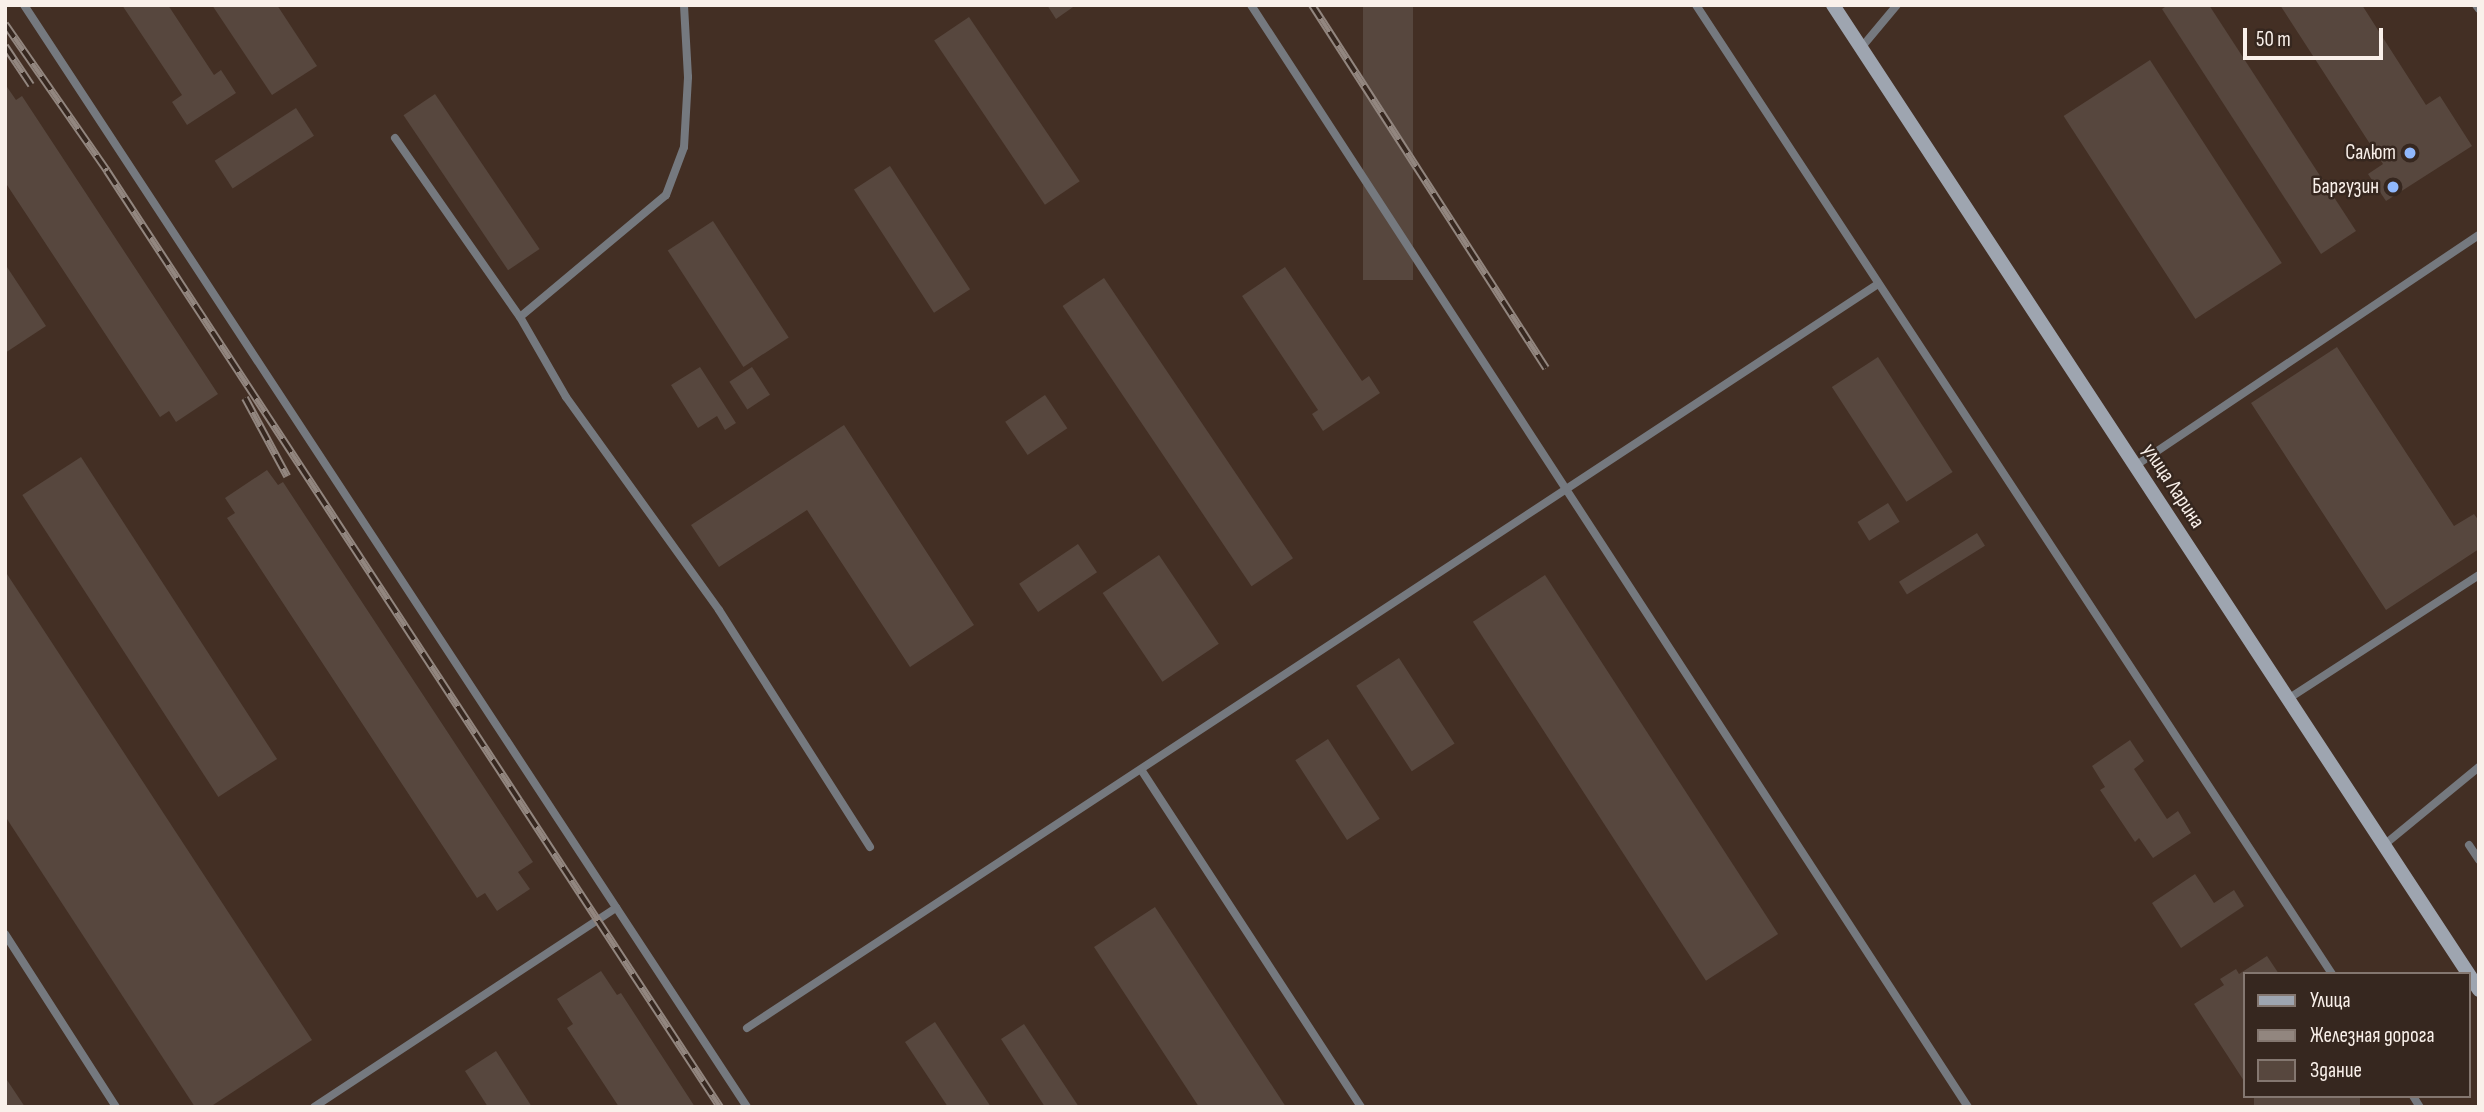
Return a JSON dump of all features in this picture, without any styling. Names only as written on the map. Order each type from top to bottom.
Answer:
[{"type":"street","name":"улица Ларина","points":[[1833,5],[2467,972]]},
{"type":"lane","points":[[24,5],[747,1107]]},
{"type":"lane","points":[[520,317],[666,195],[684,147],[688,77],[684,5]]},
{"type":"lane","points":[[1251,5],[1968,1107]]},
{"type":"lane","points":[[1696,5],[2331,972]]},
{"type":"lane","points":[[1861,48],[1897,5]]},
{"type":"lane","points":[[395,138],[520,317],[566,397],[719,610],[870,847]]},
{"type":"lane","points":[[2135,466],[2479,235]]},
{"type":"lane","points":[[747,1028],[1142,771],[1878,284]]},
{"type":"lane","points":[[2288,699],[2479,575]]},
{"type":"lane","points":[[2384,845],[2479,767]]},
{"type":"lane","points":[[1142,771],[1361,1107]]},
{"type":"lane","points":[[2469,845],[2479,860]]},
{"type":"lane","points":[[314,1107],[616,908]]},
{"type":"lane","points":[[5,934],[116,1107]]},
{"type":"shaded area","points":[[5,5],[2479,5],[2479,1107],[5,1107]]},
{"type":"building","points":[[122,5],[168,5],[214,75],[221,70],[236,93],[187,125],[172,102],[182,95]]},
{"type":"building","points":[[212,5],[277,5],[317,66],[272,95]]},
{"type":"building","points":[[1047,5],[1076,5],[1056,19]]},
{"type":"building","points":[[1363,5],[1413,5],[1413,280],[1363,280]]},
{"type":"building","points":[[2168,5],[2209,5],[2356,231],[2321,254],[2162,9]]},
{"type":"building","points":[[2280,5],[2362,5],[2426,105],[2440,96],[2472,146],[2386,201],[2368,174],[2383,164]]},
{"type":"building","points":[[969,17],[1080,181],[1045,205],[934,40]]},
{"type":"building","points":[[2150,60],[2282,263],[2195,319],[2064,116]]},
{"type":"building","points":[[5,84],[16,100],[22,96],[218,394],[176,422],[169,411],[160,417],[5,182]]},
{"type":"building","points":[[435,94],[540,249],[508,270],[403,115]]},
{"type":"building","points":[[296,108],[314,136],[233,189],[215,161]]},
{"type":"building","points":[[890,166],[970,289],[934,313],[854,189]]},
{"type":"building","points":[[713,221],[789,338],[743,367],[668,250]]},
{"type":"building","points":[[5,264],[46,326],[5,353]]},
{"type":"building","points":[[1285,267],[1362,381],[1369,376],[1380,393],[1323,431],[1312,414],[1318,410],[1242,296]]},
{"type":"building","points":[[1104,278],[1293,558],[1252,586],[1063,306]]},
{"type":"building","points":[[2337,347],[2454,526],[2474,514],[2479,521],[2479,549],[2386,610],[2251,403]]},
{"type":"building","points":[[1878,357],[1953,472],[1906,502],[1832,387]]},
{"type":"building","points":[[700,367],[736,423],[725,430],[717,416],[698,428],[671,385]]},
{"type":"building","points":[[752,367],[770,395],[747,409],[729,382]]},
{"type":"building","points":[[1045,395],[1067,428],[1028,455],[1005,422]]},
{"type":"building","points":[[844,425],[974,625],[910,667],[807,510],[719,567],[691,525]]},
{"type":"building","points":[[81,457],[277,759],[218,797],[22,495]]},
{"type":"building","points":[[267,470],[278,485],[283,482],[533,862],[518,872],[530,889],[497,911],[485,893],[477,898],[227,518],[235,513],[225,498]]},
{"type":"building","points":[[1888,503],[1900,522],[1869,541],[1857,522]]},
{"type":"building","points":[[1977,533],[1985,546],[1907,594],[1899,582]]},
{"type":"building","points":[[1078,544],[1097,572],[1038,612],[1019,584]]},
{"type":"building","points":[[1159,555],[1219,644],[1162,682],[1103,593]]},
{"type":"building","points":[[5,571],[312,1040],[210,1107],[195,1107],[5,816]]},
{"type":"building","points":[[1545,575],[1778,934],[1706,981],[1473,622]]},
{"type":"building","points":[[1399,658],[1455,744],[1412,771],[1356,686]]},
{"type":"building","points":[[1328,739],[1380,819],[1347,840],[1295,760]]},
{"type":"building","points":[[2130,740],[2144,761],[2134,769],[2167,819],[2178,811],[2191,833],[2153,858],[2139,838],[2135,842],[2100,790],[2105,787],[2092,766]]},
{"type":"building","points":[[2195,874],[2214,903],[2234,890],[2244,906],[2181,948],[2152,903]]},
{"type":"building","points":[[1155,907],[1286,1107],[1199,1107],[1094,947]]},
{"type":"building","points":[[2267,956],[2278,972],[2242,972]]},
{"type":"building","points":[[2236,969],[2239,974],[2242,972],[2242,1078],[2194,1004],[2224,985],[2220,979]]},
{"type":"building","points":[[601,971],[617,995],[621,993],[695,1107],[619,1107],[567,1028],[573,1024],[557,999]]},
{"type":"building","points":[[935,1022],[991,1107],[948,1107],[905,1042]]},
{"type":"building","points":[[1024,1024],[1079,1107],[1045,1107],[1001,1039]]},
{"type":"building","points":[[496,1051],[532,1107],[488,1107],[465,1071]]},
{"type":"building","points":[[5,1077],[25,1107],[5,1107]]},
{"type":"building","points":[[2254,1098],[2360,1098],[2360,1107],[2254,1107]]},
{"type":"railway","points":[[1312,5],[1546,368]]},
{"type":"railway","points":[[5,24],[107,171],[720,1107]]},
{"type":"railway","points":[[5,46],[31,85]]},
{"type":"railway","points":[[245,398],[287,476]]},
{"type":"place","name":"Салют","points":[[2410,153]]},
{"type":"place","name":"Баргузин","points":[[2393,187]]}]
